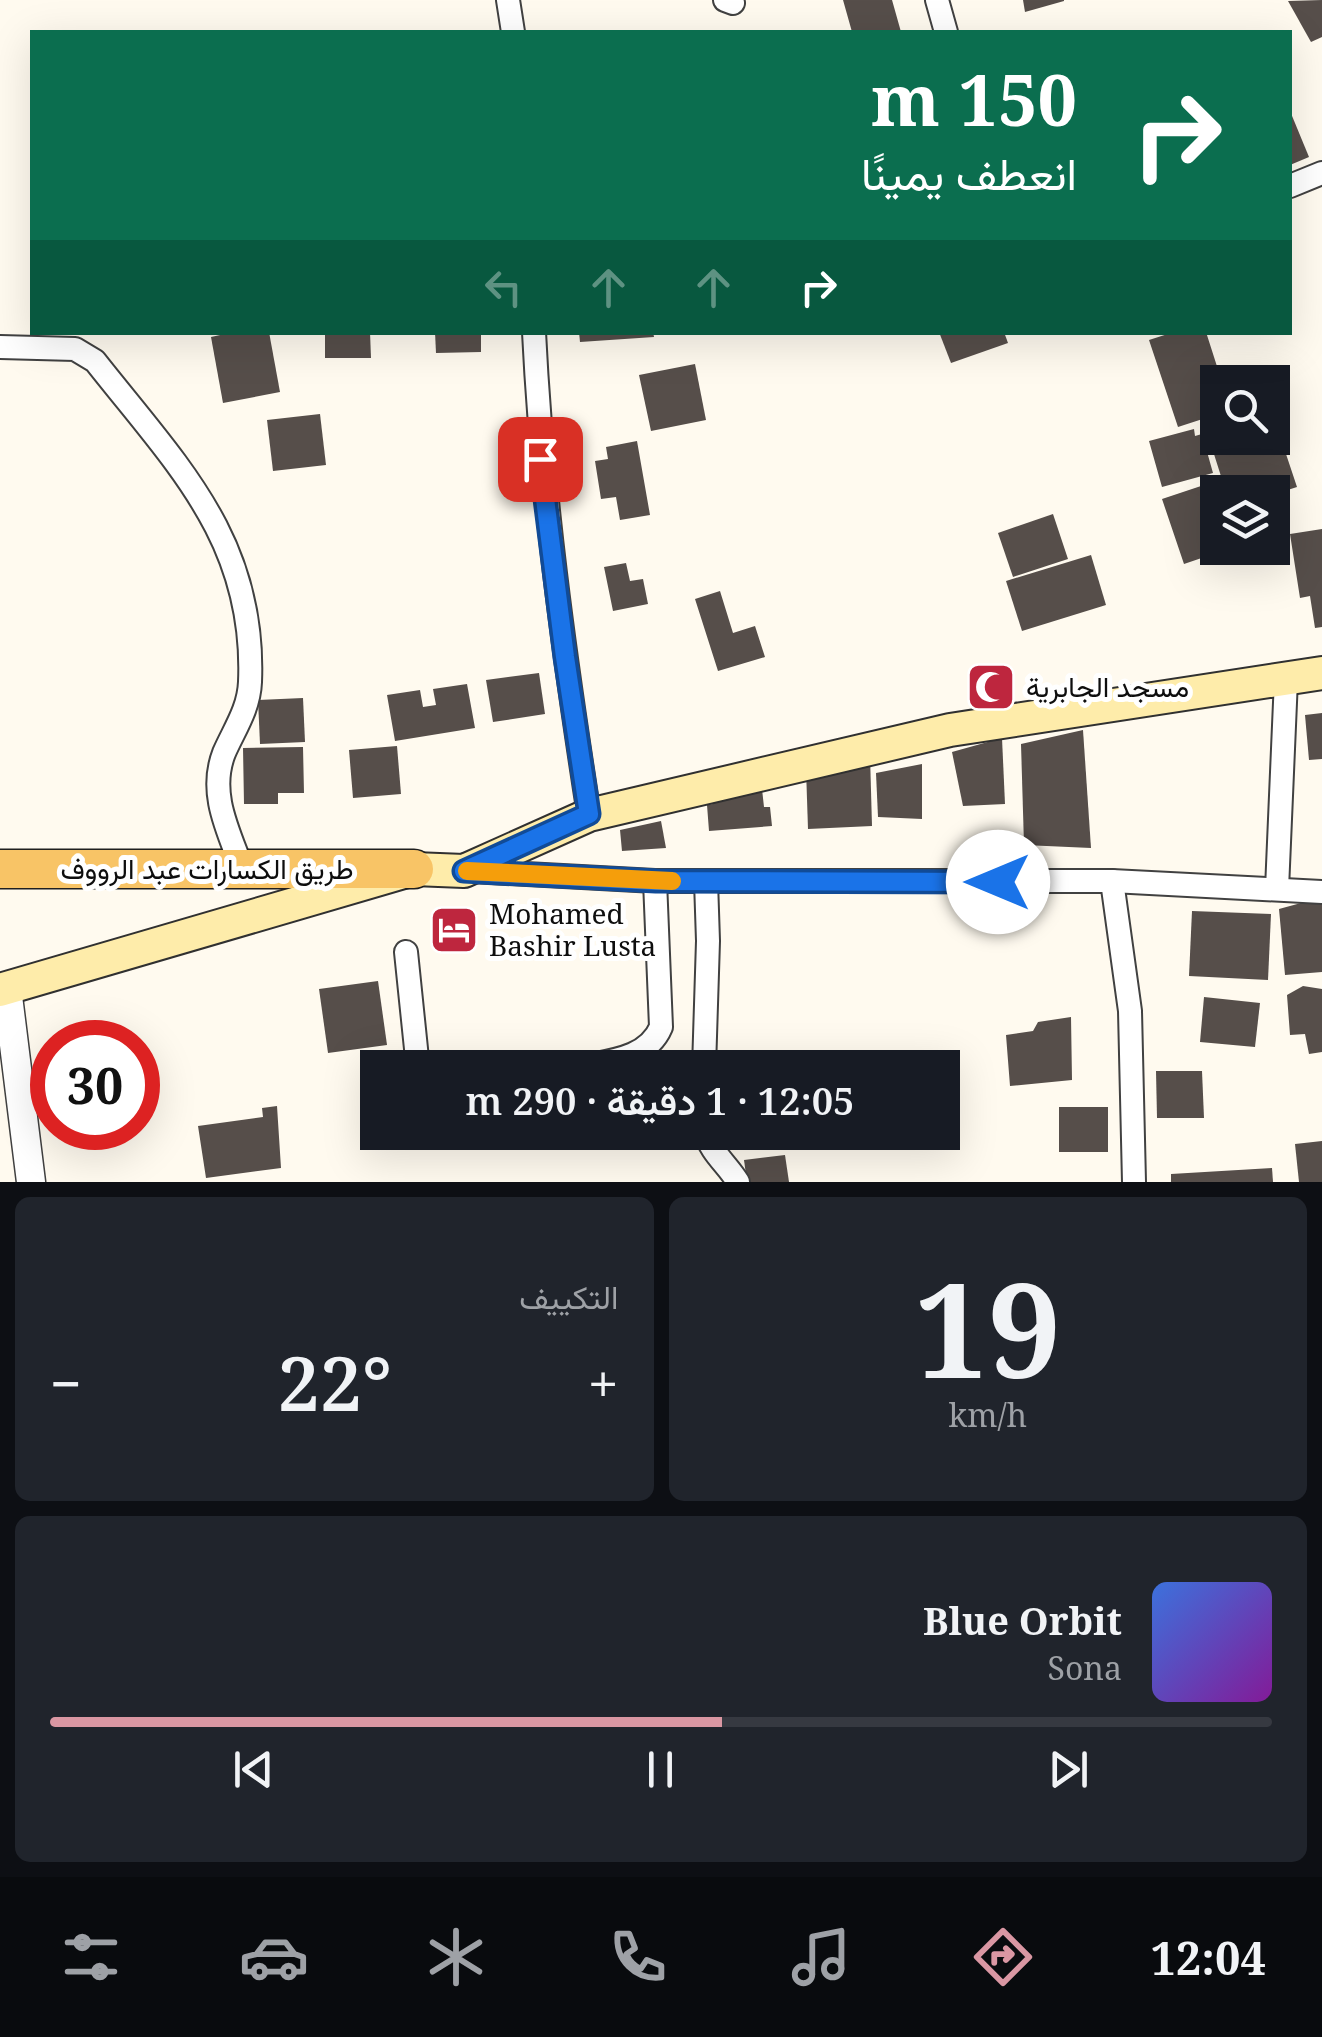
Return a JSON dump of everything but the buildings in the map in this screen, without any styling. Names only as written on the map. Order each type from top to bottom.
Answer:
[{"type":"main road","points":[[4,989],[414,868],[464,871],[589,814],[950,730],[1322,673]]},
{"type":"main road","name":"طريق الكسارات عبد الرووف","points":[[0,869],[414,868]]},
{"type":"street","points":[[508,0],[513,30]]},
{"type":"street","points":[[937,0],[945,30]]},
{"type":"street","points":[[1292,185],[1322,173]]},
{"type":"street","points":[[534,335],[540,459],[589,814]]},
{"type":"street","points":[[0,347],[75,349],[95,360],[191,482],[223,536],[234,565],[249,636],[250,686],[240,724],[218,775],[218,796],[243,870]]},
{"type":"street","points":[[1277,889],[1286,679]]},
{"type":"street","points":[[464,871],[706,882],[1112,881],[1322,892]]},
{"type":"street","points":[[642,1050],[661,1027],[656,881]]},
{"type":"street","points":[[1112,881],[1130,1011],[1134,1182]]},
{"type":"street","points":[[705,1050],[706,882]]},
{"type":"street","points":[[406,952],[416,1050]]},
{"type":"street","points":[[4,989],[32,1182]]},
{"type":"street","points":[[713,1150],[738,1182]]},
{"type":"slow traffic","points":[[467,871],[672,881]]},
{"type":"place","name":"مسجد الجابرية","points":[[991,687]]},
{"type":"place","name":"Mohamed Bashir Lusta","points":[[454,930]]},
{"type":"route","points":[[540,459],[589,814],[464,871],[656,881],[998,882]]}]
